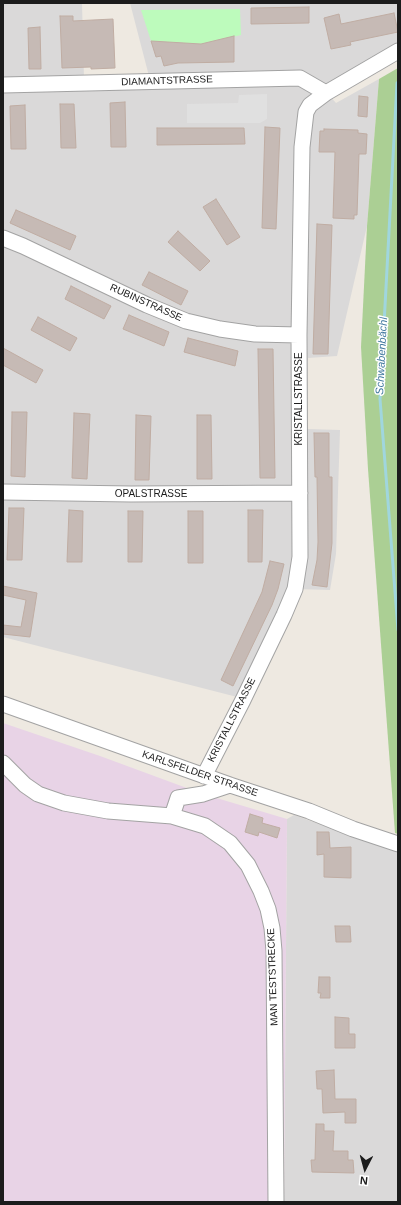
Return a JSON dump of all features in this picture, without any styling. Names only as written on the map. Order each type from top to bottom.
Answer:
[{"type":"street","name":"KRISTALLSTRASSE","points":[[204,776],[281,622],[295,589],[300,557],[299,335],[302,147],[306,112],[310,105],[326,93],[398,51]]},
{"type":"street","name":"DIAMANTSTRASSE","points":[[3,86],[300,78],[326,93]]},
{"type":"street","name":"RUBINSTRASSE","points":[[3,238],[147,305],[186,321],[220,329],[256,334],[299,335]]},
{"type":"street","name":"OPALSTRASSE","points":[[3,492],[300,494]]},
{"type":"street","name":"KARLSFELDER STRASSE","points":[[3,704],[398,844]]},
{"type":"street","name":"MAN TESTSTRECKE","points":[[3,763],[26,785],[38,794],[64,803],[108,811],[172,816],[205,826],[230,843],[248,866],[261,890],[268,909],[272,928],[275,976],[276,1202]]},
{"type":"street","points":[[172,816],[178,798],[203,794],[230,785]]},
{"type":"shaded area","points":[[3,3],[82,3],[84,79],[3,82]]},
{"type":"shaded area","points":[[130,3],[398,3],[398,51],[327,93],[336,103],[379,79],[367,226],[337,356],[308,358],[307,429],[340,430],[336,554],[330,590],[295,589],[245,699],[3,637],[3,86],[150,80]]},
{"type":"shaded area","points":[[267,94],[267,119],[260,123],[187,123],[187,104],[238,103],[239,95]]},
{"type":"shaded area","points":[[3,723],[100,756],[203,794],[287,819],[284,1202],[3,1202]]},
{"type":"shaded area","points":[[294,815],[398,852],[398,1202],[284,1202],[287,819]]},
{"type":"green space","points":[[240,9],[241,35],[201,44],[151,41],[141,10]]},
{"type":"green space","points":[[398,68],[398,834],[395,833],[368,469],[361,347],[367,226],[379,79]]},
{"type":"building","points":[[309,7],[309,23],[251,24],[251,8]]},
{"type":"building","points":[[394,13],[398,32],[350,42],[351,45],[331,49],[324,18],[339,14],[341,24]]},
{"type":"building","points":[[60,16],[73,16],[73,21],[113,19],[115,68],[62,68]]},
{"type":"building","points":[[40,27],[41,69],[29,69],[28,28]]},
{"type":"building","points":[[234,36],[234,62],[178,63],[164,66],[161,56],[156,57],[151,41],[201,44]]},
{"type":"building","points":[[359,96],[368,97],[367,117],[358,116]]},
{"type":"building","points":[[125,102],[126,147],[111,147],[110,103]]},
{"type":"building","points":[[60,104],[74,104],[76,148],[61,148]]},
{"type":"building","points":[[25,105],[26,149],[11,149],[10,106]]},
{"type":"building","points":[[265,127],[280,128],[276,229],[262,228]]},
{"type":"building","points":[[157,128],[244,128],[245,144],[157,145]]},
{"type":"building","points":[[324,129],[358,130],[358,133],[367,134],[366,154],[359,154],[357,215],[354,215],[354,219],[333,218],[335,152],[319,152],[320,131],[324,131]]},
{"type":"building","points":[[216,199],[240,237],[227,245],[203,207]]},
{"type":"building","points":[[16,210],[76,236],[70,250],[10,223]]},
{"type":"building","points":[[317,224],[332,225],[328,354],[313,354]]},
{"type":"building","points":[[178,231],[210,261],[200,271],[168,242]]},
{"type":"building","points":[[149,272],[188,291],[181,305],[142,285]]},
{"type":"building","points":[[71,286],[111,306],[104,319],[65,299]]},
{"type":"building","points":[[129,315],[169,332],[164,346],[123,329]]},
{"type":"building","points":[[38,317],[77,338],[70,351],[31,330]]},
{"type":"building","points":[[188,338],[238,351],[235,366],[184,352]]},
{"type":"building","points":[[3,348],[43,370],[36,383],[3,365]]},
{"type":"building","points":[[258,349],[273,349],[275,478],[260,478]]},
{"type":"building","points":[[12,412],[27,412],[25,477],[11,476]]},
{"type":"building","points":[[74,413],[90,414],[87,479],[72,478]]},
{"type":"building","points":[[136,415],[151,416],[149,480],[135,480]]},
{"type":"building","points":[[197,415],[211,415],[212,479],[197,479]]},
{"type":"building","points":[[314,433],[329,433],[329,477],[332,477],[332,543],[327,587],[312,585],[317,560],[318,542],[317,477],[315,477]]},
{"type":"building","points":[[9,508],[24,508],[22,560],[7,560]]},
{"type":"building","points":[[69,510],[83,511],[82,562],[67,562]]},
{"type":"building","points":[[248,510],[263,510],[262,562],[248,562]]},
{"type":"building","points":[[128,511],[143,511],[142,562],[128,562]]},
{"type":"building","points":[[188,511],[203,511],[203,563],[188,563]]},
{"type":"building","points":[[270,561],[284,564],[278,589],[272,605],[233,686],[221,680],[262,592]]},
{"type":"building","points":[[3,586],[37,593],[30,637],[3,634],[3,625],[21,627],[26,600],[3,595]]},
{"type":"building","points":[[250,814],[263,818],[262,823],[280,828],[277,838],[259,832],[258,836],[245,832]]},
{"type":"building","points":[[317,832],[329,832],[330,848],[351,847],[351,878],[324,877],[324,854],[317,855]]},
{"type":"building","points":[[335,926],[350,926],[351,942],[336,942]]},
{"type":"building","points":[[319,977],[330,977],[330,998],[320,998],[321,993],[318,993]]},
{"type":"building","points":[[335,1017],[349,1018],[349,1034],[355,1034],[355,1048],[335,1048]]},
{"type":"building","points":[[334,1070],[335,1099],[356,1099],[356,1123],[345,1123],[345,1112],[323,1113],[322,1089],[317,1089],[316,1071]]},
{"type":"building","points":[[316,1124],[324,1124],[324,1131],[334,1131],[333,1151],[348,1151],[348,1160],[353,1160],[354,1173],[312,1172],[311,1160],[315,1160]]},
{"type":"waterway","name":"Schwabenbächl","points":[[398,82],[380,399],[398,630]]}]
